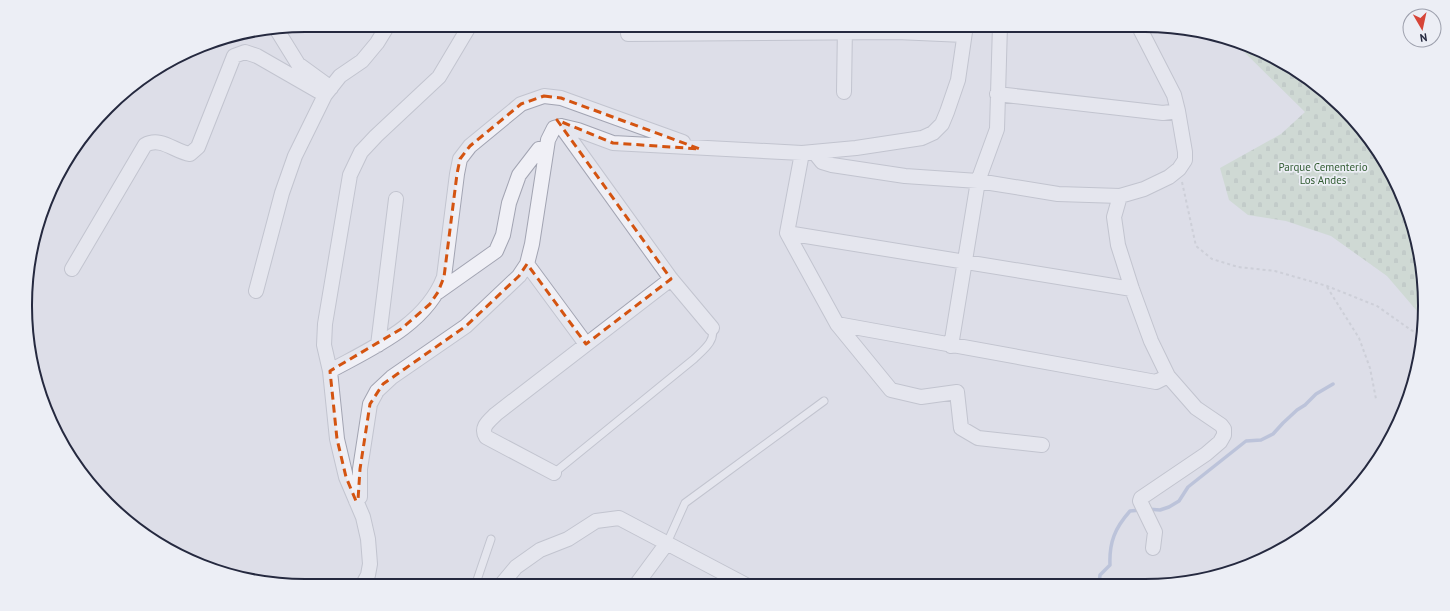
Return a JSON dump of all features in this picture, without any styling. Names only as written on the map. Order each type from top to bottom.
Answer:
[{"type":"street","points":[[256,290],[282,193],[295,156],[328,92],[340,76],[362,61],[378,43],[384,32]]},
{"type":"street","points":[[366,579],[370,564],[368,539],[363,517],[346,477],[337,439],[330,371],[324,345],[325,324],[350,175],[360,152],[439,77],[466,32]]},
{"type":"street","points":[[628,34],[715,32]]},
{"type":"street","points":[[844,92],[845,32]]},
{"type":"street","points":[[356,501],[360,497],[360,469],[370,404],[377,392],[392,377],[466,326],[519,276],[527,264],[532,244],[546,148],[554,128],[561,126],[578,130],[613,143],[808,153],[891,144],[922,138],[933,133],[942,124],[958,80],[965,32]]},
{"type":"street","points":[[951,346],[978,181],[997,129],[1000,32]]},
{"type":"street","points":[[808,153],[822,162],[832,165],[905,176],[978,181],[1058,194],[1120,196],[1144,189],[1169,177],[1179,170],[1185,160],[1185,152],[1178,111],[1169,84],[1142,32]]},
{"type":"street","points":[[278,34],[298,64],[328,92]]},
{"type":"street","points":[[72,269],[146,145],[152,142],[159,142],[190,154],[198,147],[234,56],[245,52],[257,56],[328,92]]},
{"type":"street","points":[[997,94],[1163,113],[1178,111]]},
{"type":"street","points":[[330,371],[378,345],[401,329],[430,304],[438,292],[444,277],[460,159],[470,146],[521,104],[544,96],[561,98],[700,148]]},
{"type":"street","points":[[561,126],[671,279],[712,328]]},
{"type":"street","points":[[438,292],[496,251],[503,236],[509,203],[519,175],[539,149],[546,148]]},
{"type":"street","points":[[808,153],[786,233],[837,324],[890,390],[921,398],[957,392],[961,428],[978,438],[1042,445]]},
{"type":"street","points":[[1120,196],[1114,217],[1118,245],[1132,290],[1151,341],[1168,376],[1196,408],[1221,425],[1224,429],[1224,435],[1220,442],[1206,454],[1140,498],[1140,501],[1155,532],[1153,548]]},
{"type":"street","points":[[378,345],[396,199]]},
{"type":"street","points":[[786,233],[1132,290]]},
{"type":"street","points":[[527,264],[586,344]]},
{"type":"street","points":[[554,473],[486,437],[483,432],[484,427],[496,414],[671,279]]},
{"type":"street","points":[[837,324],[951,346],[1156,382],[1168,376]]},
{"type":"street","points":[[507,579],[516,567],[540,550],[568,539],[596,521],[619,518],[735,579]]},
{"type":"street","points":[[640,579],[667,542]]},
{"type":"lane","points":[[554,473],[694,359],[712,340],[714,334],[712,328]]},
{"type":"lane","points":[[667,542],[685,504],[824,401]]},
{"type":"lane","points":[[478,579],[491,539]]},
{"type":"path","points":[[1179,170],[1196,246],[1212,259],[1238,267],[1275,271],[1327,286],[1377,306],[1416,333]]},
{"type":"path","points":[[1327,286],[1359,338],[1370,368],[1376,399]]},
{"type":"highlighted area","points":[[544,96],[561,98],[700,149],[613,143],[557,120],[671,279],[586,344],[527,264],[519,276],[466,326],[383,384],[370,404],[360,469],[358,500],[356,501],[346,477],[337,439],[330,371],[401,329],[430,304],[438,292],[444,277],[460,159],[470,146],[521,104]]},
{"type":"green space","name":"Parque Cementerio Los Andes","points":[[1243,51],[1265,60],[1281,69],[1296,78],[1325,100],[1350,125],[1372,154],[1390,185],[1409,235],[1416,270],[1418,312],[1387,276],[1331,236],[1286,221],[1248,215],[1229,200],[1220,168],[1281,134],[1305,112]]},
{"type":"waterway","points":[[1147,509],[1160,510],[1179,501],[1188,487],[1246,441],[1261,440],[1273,434],[1283,423],[1316,394],[1333,384]]},
{"type":"waterway","points":[[1100,579],[1100,575],[1110,565],[1112,542],[1120,523],[1130,511],[1141,510]]}]
